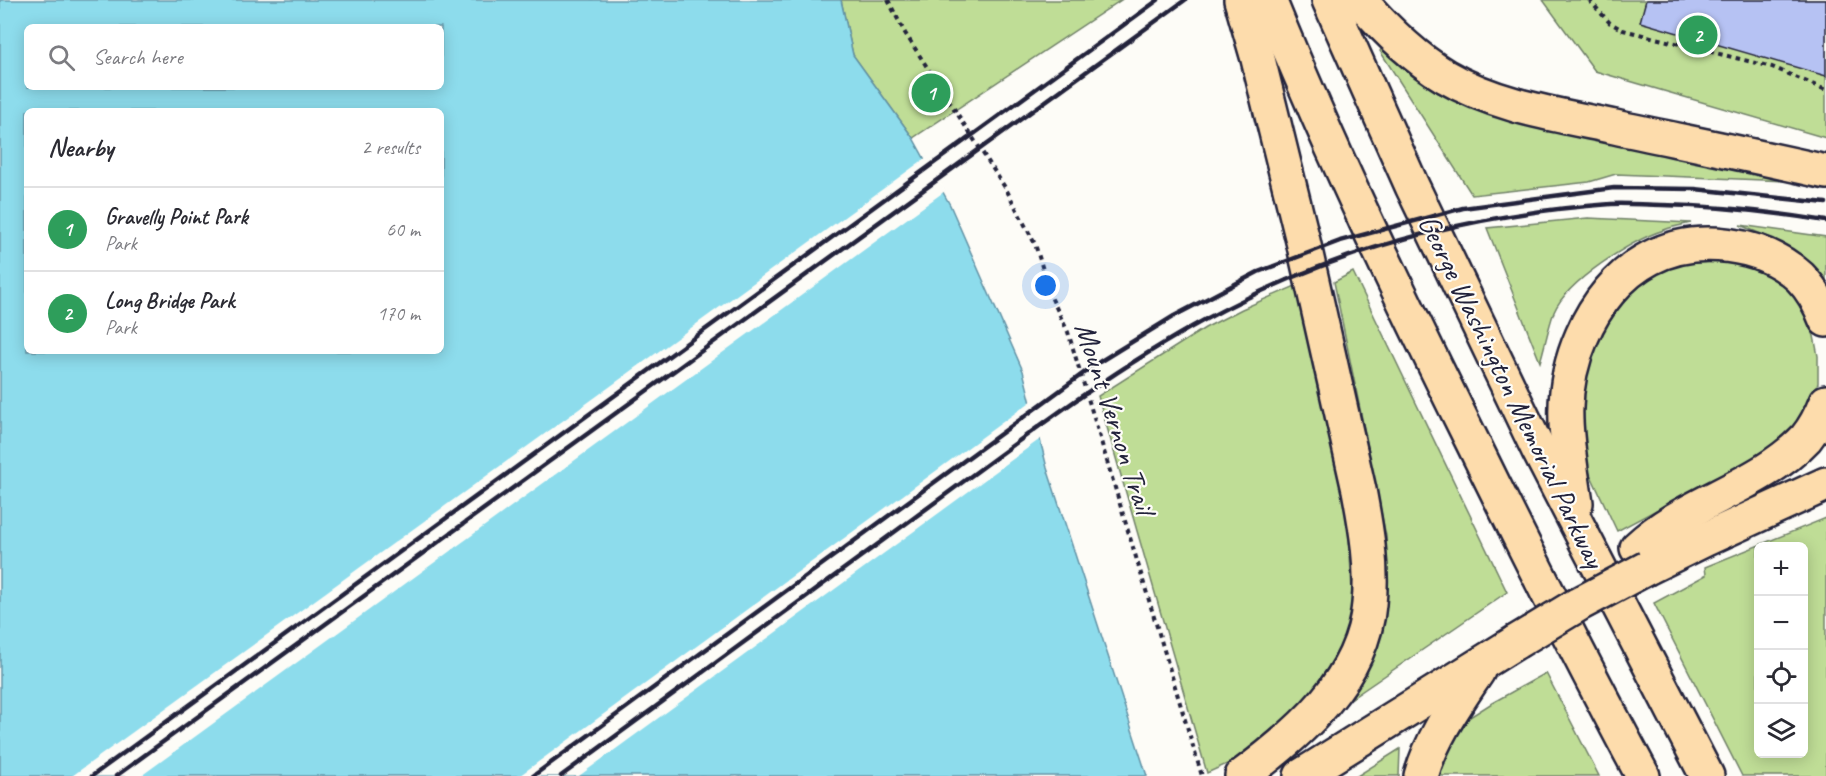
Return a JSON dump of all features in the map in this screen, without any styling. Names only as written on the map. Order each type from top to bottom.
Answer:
[{"type":"highway","points":[[1240,0],[1258,59],[1300,230],[1359,490],[1371,581],[1364,631],[1348,671],[1335,690],[1300,728],[1249,770]]},
{"type":"highway","name":"George Washington Memorial Parkway","points":[[1269,0],[1325,133],[1451,398],[1553,603],[1644,776]]},
{"type":"highway","name":"George Washington Memorial Parkway","points":[[1329,0],[1416,196],[1580,531],[1707,776]]},
{"type":"highway","points":[[1360,0],[1381,24],[1419,59],[1478,92],[1549,113],[1826,172]]},
{"type":"highway","points":[[1580,531],[1565,432],[1564,404],[1568,380],[1578,346],[1594,313],[1609,292],[1628,272],[1650,258],[1671,249],[1698,245],[1745,248],[1787,266],[1802,279],[1815,296],[1826,320]]},
{"type":"highway","points":[[1642,558],[1652,534],[1742,484],[1790,452],[1806,437],[1819,419],[1826,402]]},
{"type":"highway","points":[[1301,776],[1579,604],[1642,558],[1706,538],[1826,484]]},
{"type":"highway","points":[[1421,776],[1431,748],[1444,724],[1484,662]]},
{"type":"path","name":"Mount Vernon Trail","points":[[888,0],[905,33],[1006,189],[1035,244],[1052,299],[1068,332],[1202,776]]},
{"type":"path","points":[[1589,0],[1610,23],[1623,30],[1772,67],[1826,90]]},
{"type":"green space","points":[[841,0],[1121,0],[913,138],[853,55]]},
{"type":"green space","points":[[1543,0],[1826,0],[1826,138],[1595,71]]},
{"type":"green space","points":[[1386,42],[1416,70],[1789,181],[1616,174],[1589,182],[1472,195],[1380,51]]},
{"type":"green space","points":[[1588,218],[1691,223],[1651,235],[1619,252],[1586,275],[1561,300],[1554,312],[1540,362],[1487,228]]},
{"type":"green space","points":[[1740,225],[1826,237],[1826,287],[1801,258],[1768,237]]},
{"type":"green space","points":[[1708,260],[1738,263],[1775,277],[1798,296],[1814,336],[1818,356],[1818,383],[1810,405],[1784,442],[1617,531],[1577,446],[1575,416],[1600,315],[1644,277],[1672,265]]},
{"type":"green space","points":[[1353,272],[1507,592],[1352,698],[1379,626],[1386,596],[1387,576],[1386,536],[1334,282]]},
{"type":"green space","points":[[1300,284],[1330,440],[1348,517],[1352,592],[1351,623],[1342,655],[1321,687],[1249,754],[1207,773],[1098,396],[1205,328]]},
{"type":"green space","points":[[1826,518],[1826,776],[1742,776],[1654,603],[1706,575],[1705,567],[1754,547],[1754,758],[1808,758],[1808,542],[1767,542]]},
{"type":"green space","points":[[1546,673],[1599,776],[1435,776],[1462,722]]},
{"type":"green space","points":[[1400,749],[1399,776],[1357,776]]},
{"type":"water","points":[[0,0],[841,0],[853,55],[913,138],[950,205],[1023,371],[1047,468],[1147,776],[0,776]]},
{"type":"pier","points":[[927,157],[945,191],[141,776],[72,776]]},
{"type":"pier","points":[[1033,400],[1043,437],[579,776],[519,776]]},
{"type":"building","points":[[1646,0],[1826,0],[1826,76],[1640,22]]},
{"type":"railway","points":[[92,776],[1158,0]]},
{"type":"railway","points":[[116,776],[1185,0]]},
{"type":"railway","points":[[533,776],[1096,364],[1174,316],[1258,272],[1340,241],[1463,208],[1614,188],[1695,189],[1826,203]]},
{"type":"railway","points":[[561,776],[1094,388],[1168,341],[1254,295],[1352,255],[1402,240],[1454,227],[1558,209],[1617,204],[1683,206],[1744,210],[1826,221]]},
{"type":"place","name":"Long Bridge Park","points":[[1698,35]]},
{"type":"place","name":"Gravelly Point Park","points":[[931,93]]}]
